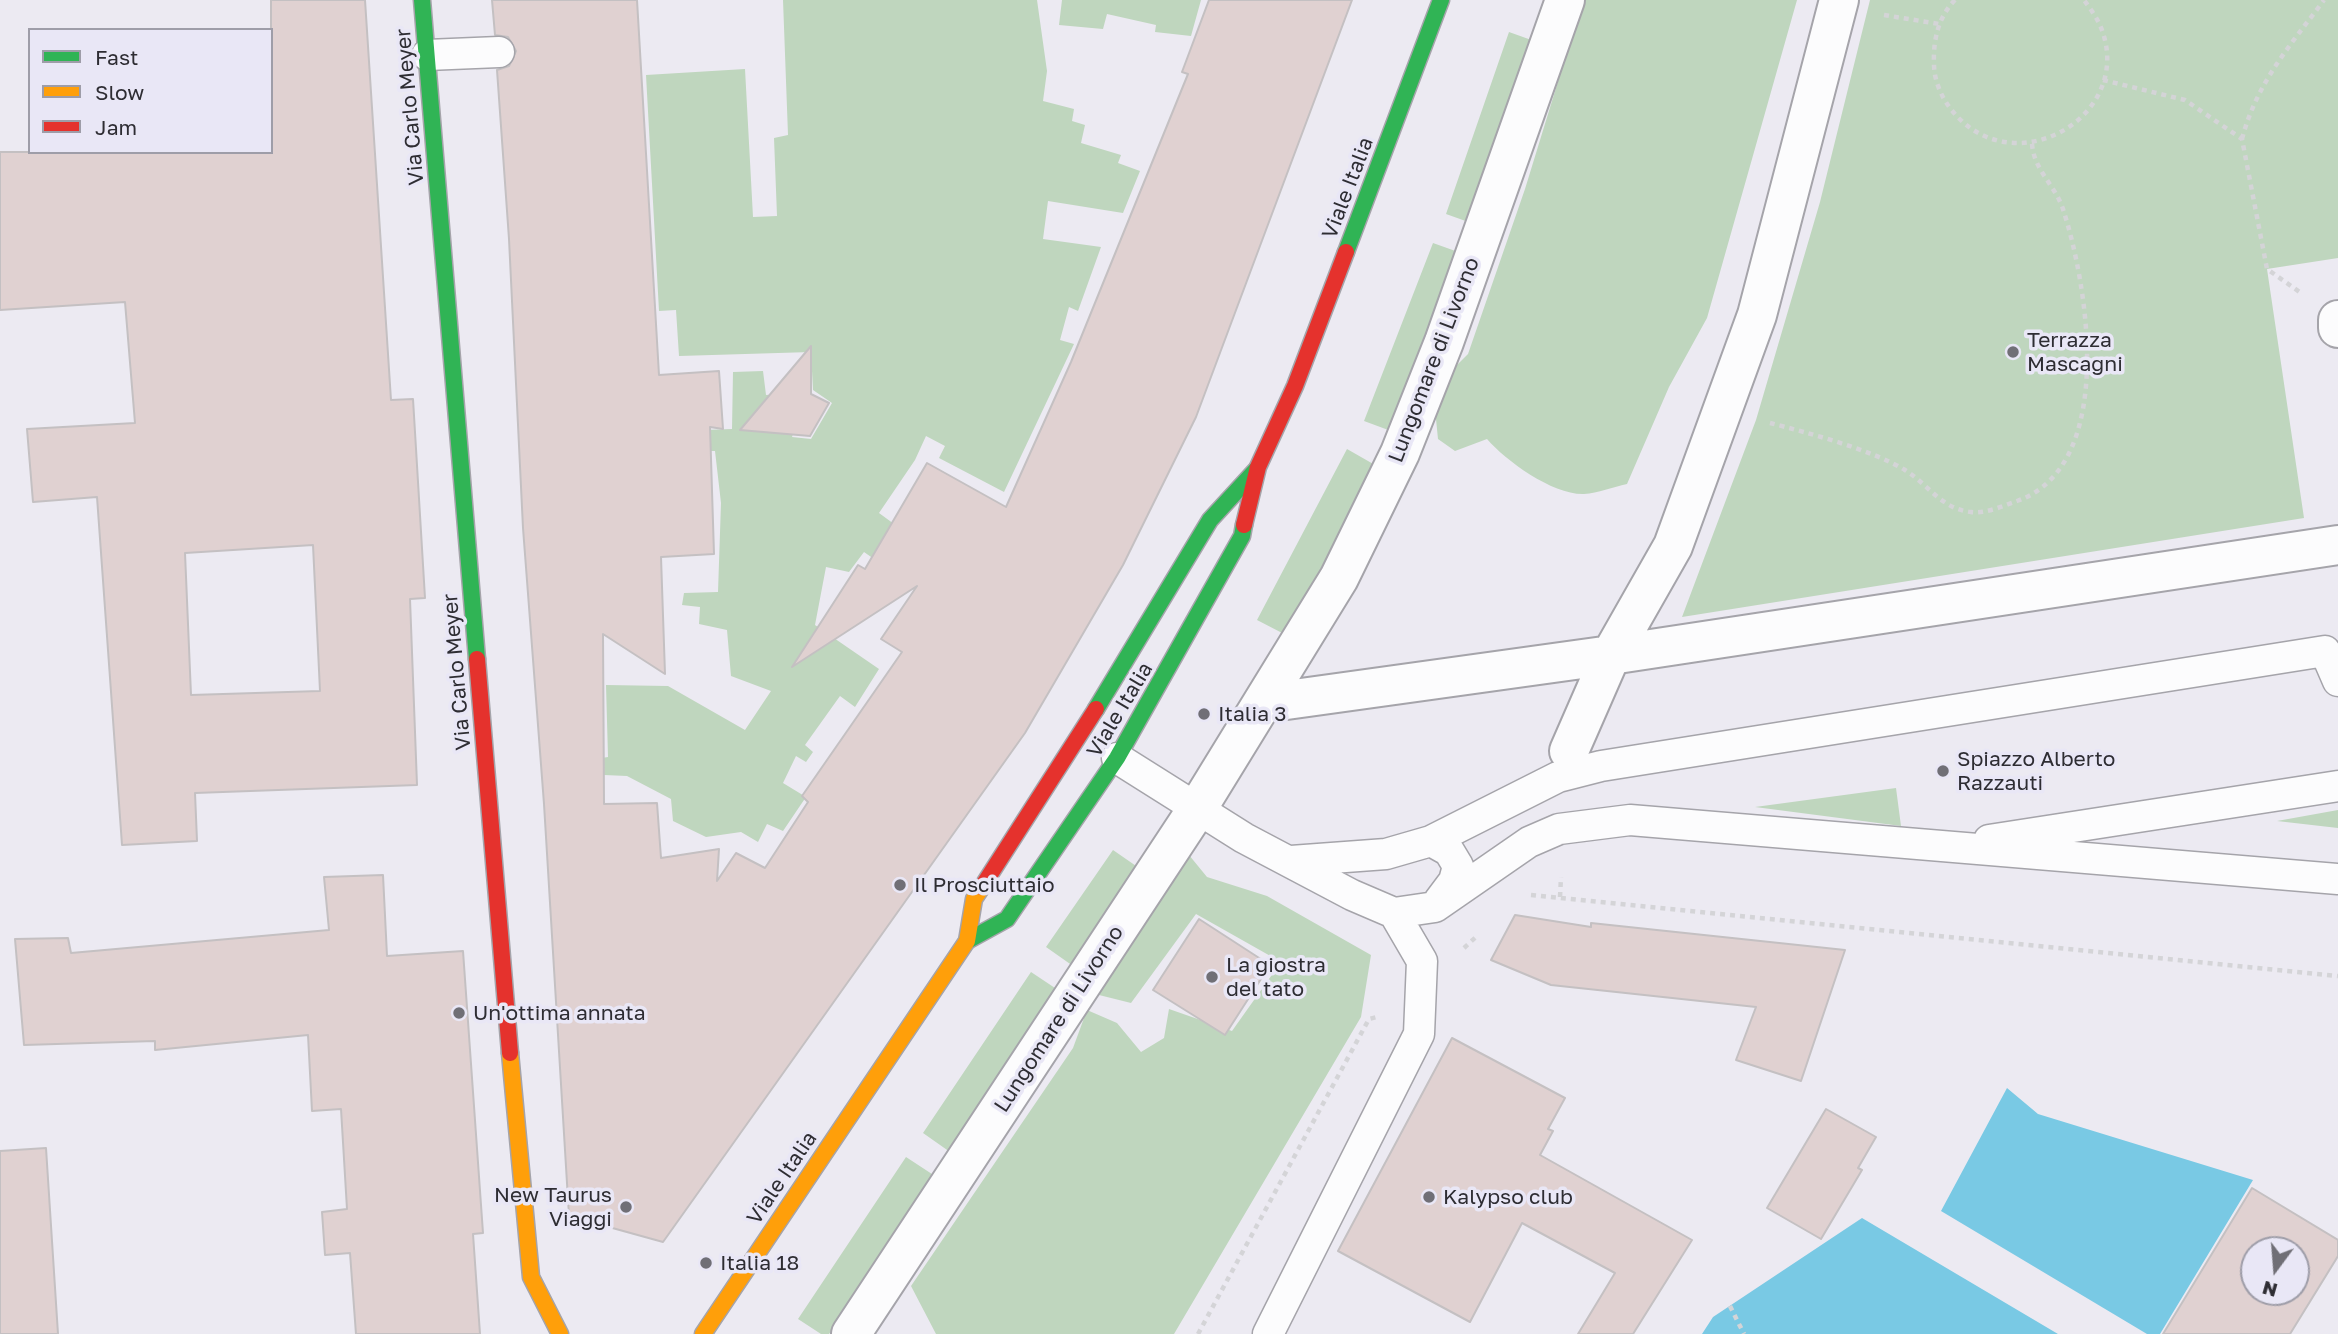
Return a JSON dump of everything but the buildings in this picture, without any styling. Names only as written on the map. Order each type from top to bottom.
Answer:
[{"type":"main road","name":"Via Carlo Meyer","points":[[422,0],[524,1222],[531,1277],[560,1334]]},
{"type":"main road","name":"Viale Italia","points":[[967,941],[1007,919],[1116,758],[1241,536],[1258,467],[1300,373],[1441,0]]},
{"type":"main road","name":"Viale Italia","points":[[703,1334],[967,941],[974,899],[1082,733],[1210,520],[1258,467]]},
{"type":"street","name":"Lungomare di Livorno","points":[[851,1334],[1197,809],[1265,703],[1339,578],[1400,453],[1444,342],[1565,0]]},
{"type":"street","points":[[1585,759],[1611,655],[1673,546],[1757,315],[1789,202],[1839,0]]},
{"type":"street","points":[[2338,320],[2338,328]]},
{"type":"street","points":[[1265,703],[1611,655],[2338,545]]},
{"type":"lane","points":[[427,55],[499,52]]},
{"type":"lane","points":[[1291,860],[1386,854],[1431,841],[1558,777],[1585,759],[2325,651],[2338,681]]},
{"type":"lane","points":[[1116,758],[1244,838],[1291,860],[1352,895],[1394,913],[1435,906],[1529,842],[1559,829],[1630,820],[1937,848],[2338,879]]},
{"type":"lane","points":[[1937,848],[2338,786]]},
{"type":"lane","points":[[1431,841],[1449,851],[1458,866],[1454,881],[1435,906]]},
{"type":"lane","points":[[1268,1334],[1419,1034],[1422,961],[1394,913]]},
{"type":"path","points":[[1955,0],[1939,24],[1933,49],[1934,75],[1944,99],[1959,120],[1980,135],[2005,143],[2032,143],[2056,136],[2077,122],[2093,103],[2103,80],[2106,51],[2102,33],[2084,0]]},
{"type":"path","points":[[2324,0],[2266,78],[2251,108],[2242,139],[2267,269],[2338,320]]},
{"type":"path","points":[[2103,80],[2185,100],[2242,139]]},
{"type":"path","points":[[1722,410],[1794,429],[1906,471],[1940,502],[1971,512],[1999,508],[2033,496],[2066,459],[2084,405],[2089,349],[2082,289],[2062,206],[2032,156],[2032,143]]},
{"type":"path","points":[[1522,896],[1550,896],[2338,976]]},
{"type":"path","points":[[1420,1006],[1456,956],[1487,926]]},
{"type":"path","points":[[1198,1334],[1368,1019]]},
{"type":"path","points":[[1730,1306],[1744,1334]]},
{"type":"green space","points":[[783,0],[1037,0],[1047,71],[1043,101],[1074,109],[1072,121],[1085,125],[1081,143],[1121,155],[1118,163],[1140,171],[1123,213],[1048,201],[1043,239],[1101,247],[1078,311],[1069,307],[1060,340],[1074,344],[1004,492],[939,458],[945,446],[926,436],[915,460],[879,513],[905,532],[884,566],[864,552],[849,572],[826,567],[815,625],[879,669],[855,707],[840,696],[805,745],[813,752],[806,762],[796,756],[783,783],[806,797],[783,831],[767,824],[758,842],[741,832],[706,837],[673,821],[671,799],[627,776],[604,775],[602,758],[608,757],[606,685],[668,686],[745,730],[771,691],[731,676],[727,630],[699,624],[700,607],[682,605],[684,593],[718,592],[721,503],[715,451],[676,451],[674,431],[732,429],[733,372],[763,371],[766,395],[807,392],[792,437],[811,439],[832,403],[813,390],[811,352],[679,356],[676,310],[659,311],[646,75],[745,69],[753,217],[777,216],[774,138],[788,135]]},
{"type":"green space","points":[[1062,0],[1201,0],[1191,36],[1155,32],[1156,25],[1107,14],[1103,29],[1059,25]]},
{"type":"green space","points":[[1583,0],[1797,0],[1707,318],[1669,387],[1627,484],[1584,494],[1572,493],[1545,483],[1506,457],[1487,439],[1455,451],[1438,439],[1433,389],[1468,354],[1525,189]]},
{"type":"green space","name":"Terrazza Mascagni","points":[[1870,0],[2338,0],[2338,258],[2267,269],[2304,518],[1682,617],[1756,420],[1820,202]]},
{"type":"green space","points":[[1509,32],[1537,42],[1474,224],[1446,214]]},
{"type":"green space","points":[[1433,243],[1461,253],[1391,431],[1364,421]]},
{"type":"green space","points":[[1347,449],[1375,465],[1286,635],[1257,620]]},
{"type":"green space","points":[[1896,788],[1901,826],[1755,807]]},
{"type":"green space","points":[[2338,810],[2338,828],[2277,821]]},
{"type":"green space","points":[[1113,850],[1139,868],[1073,966],[1046,947]]},
{"type":"green space","points":[[1189,855],[1207,877],[1267,896],[1371,955],[1361,1017],[1174,1334],[936,1334],[911,1286],[1073,1048],[1087,1010],[1117,1023],[1141,1052],[1164,1038],[1169,1009],[1232,1031],[1281,962],[1196,914],[1131,1003],[1099,995],[1163,879]]},
{"type":"green space","points":[[1031,972],[1058,990],[950,1152],[923,1133]]},
{"type":"green space","points":[[906,1157],[935,1176],[829,1334],[821,1334],[798,1319]]},
{"type":"water","points":[[2007,1088],[2038,1114],[2253,1180],[2160,1334],[2147,1334],[1941,1211]]},
{"type":"water","points":[[1862,1218],[2058,1334],[1702,1334],[1713,1317]]},
{"type":"traffic: fast","points":[[422,0],[477,659]]},
{"type":"traffic: fast","points":[[1346,252],[1441,0]]},
{"type":"traffic: fast","points":[[1096,709],[1210,520],[1256,470]]},
{"type":"traffic: fast","points":[[967,941],[1007,919],[1117,758],[1242,536],[1244,525]]},
{"type":"traffic: slow","points":[[703,1334],[967,941],[974,899],[982,887]]},
{"type":"traffic: slow","points":[[510,1053],[531,1277],[560,1334]]},
{"type":"traffic: jam","points":[[1244,525],[1258,467],[1295,386],[1346,252]]},
{"type":"traffic: jam","points":[[477,659],[510,1053]]},
{"type":"traffic: jam","points":[[982,887],[1096,709]]},
{"type":"place","name":"Terrazza Mascagni","points":[[2013,352]]},
{"type":"place","name":"Italia 3","points":[[1204,714]]},
{"type":"place","name":"Spiazzo Alberto Razzauti","points":[[1943,771]]},
{"type":"place","name":"Il Prosciuttaio","points":[[900,885]]},
{"type":"place","name":"La giostra del tato","points":[[1212,977]]},
{"type":"place","name":"Un'ottima annata","points":[[459,1013]]},
{"type":"place","name":"Kalypso club","points":[[1429,1197]]},
{"type":"place","name":"New Taurus Viaggi","points":[[626,1207]]},
{"type":"place","name":"Italia 18","points":[[706,1263]]}]
